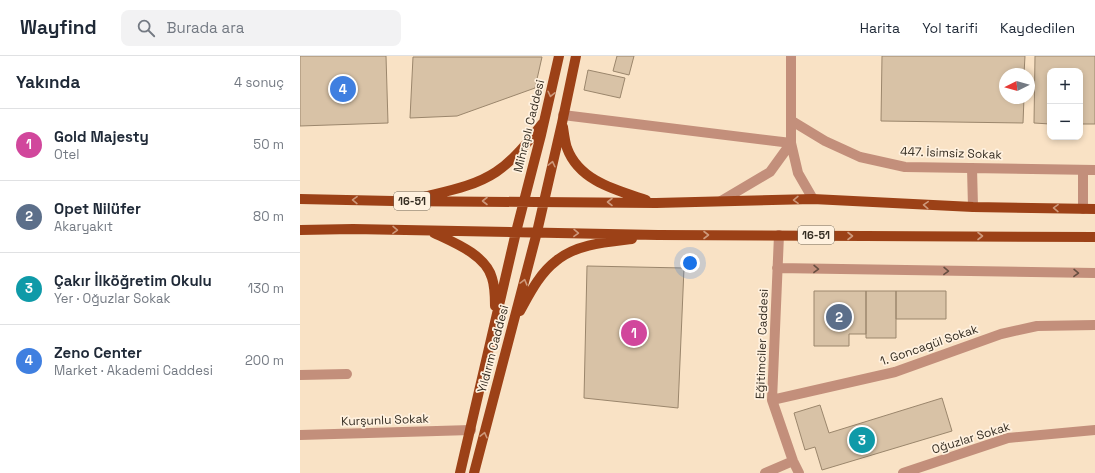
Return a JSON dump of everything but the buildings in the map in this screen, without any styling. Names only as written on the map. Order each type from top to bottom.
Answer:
[{"type":"main road","name":"Mihraplı Caddesi","points":[[516,232],[559,56]]},
{"type":"main road","points":[[543,202],[576,56]]},
{"type":"main road","points":[[562,119],[567,147],[574,163],[583,172],[609,188],[656,203]]},
{"type":"main road","points":[[411,201],[453,190],[496,172],[529,142],[544,121]]},
{"type":"main road","name":"16-51","points":[[300,199],[524,201]]},
{"type":"main road","points":[[524,201],[656,203],[813,199],[973,207],[1095,209]]},
{"type":"main road","name":"Yıldırım Caddesi","points":[[474,473],[537,232],[543,202]]},
{"type":"main road","points":[[300,230],[537,232]]},
{"type":"main road","points":[[430,231],[455,243],[484,262],[492,276],[495,293],[494,328]]},
{"type":"main road","name":"Yıldırım Caddesi","points":[[460,473],[516,232]]},
{"type":"main road","name":"16-51","points":[[537,232],[658,235],[1095,237]]},
{"type":"main road","points":[[513,323],[531,291],[545,272],[555,261],[567,253],[600,243],[658,235]]},
{"type":"street","points":[[791,56],[792,144],[798,173],[813,199]]},
{"type":"street","points":[[562,119],[792,144]]},
{"type":"street","name":"447. İsimsiz Sokak","points":[[792,122],[825,141],[860,157],[905,167],[1095,170]]},
{"type":"street","points":[[721,201],[770,172],[792,144]]},
{"type":"street","points":[[972,168],[973,207]]},
{"type":"street","points":[[1083,170],[1084,209]]},
{"type":"street","points":[[300,193],[311,199]]},
{"type":"street","name":"Eğitimciler Caddesi","points":[[779,235],[772,400],[793,461],[799,473]]},
{"type":"street","points":[[777,268],[1095,273]]},
{"type":"street","name":"1. Goncagül Sokak","points":[[772,400],[895,372],[1001,334],[1037,326],[1095,325]]},
{"type":"street","points":[[300,375],[347,374]]},
{"type":"street","name":"Kurşunlu Sokak","points":[[300,435],[471,430]]},
{"type":"street","name":"Oğuzlar Sokak","points":[[903,473],[1008,438],[1095,430]]},
{"type":"street","points":[[766,473],[793,461]]},
{"type":"place","name":"Zeno Center","points":[[343,89]]},
{"type":"place","name":"Opet Nilüfer","points":[[839,317]]},
{"type":"place","name":"Gold Majesty","points":[[634,333]]},
{"type":"place","name":"Çakır İlköğretim Okulu","points":[[862,440]]}]
